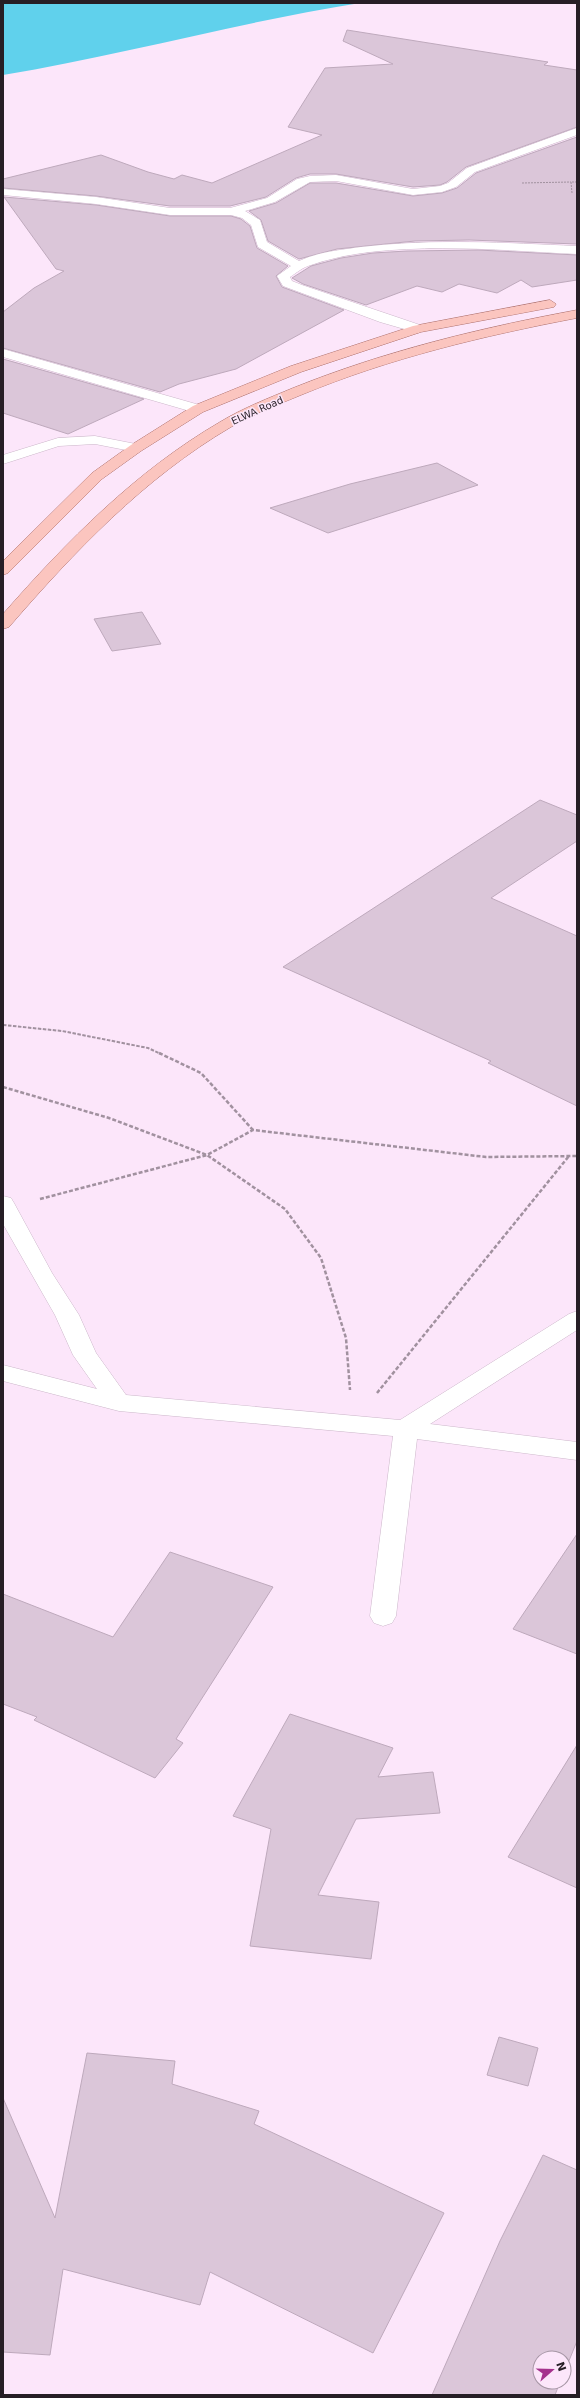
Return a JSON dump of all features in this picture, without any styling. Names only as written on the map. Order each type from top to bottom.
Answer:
[{"type":"main road","name":"ELWA Road","points":[[3,570],[97,476],[136,448],[198,409],[296,369],[418,329],[562,302]]},
{"type":"main road","name":"ELWA Road","points":[[3,624],[74,545],[141,484],[179,455],[232,420],[328,379],[397,355],[467,336],[577,314]]},
{"type":"street","points":[[229,212],[271,200],[301,181],[310,179],[336,178],[413,192],[442,189],[452,185],[471,170],[577,131]]},
{"type":"street","points":[[3,192],[109,202],[174,212],[229,212],[240,214],[253,219],[258,226],[259,240],[262,244],[298,265]]},
{"type":"street","points":[[418,329],[384,319],[287,282],[283,276],[298,265],[341,254],[407,246],[577,250]]},
{"type":"street","points":[[3,352],[198,409]]},
{"type":"street","points":[[3,460],[58,442],[96,440],[136,448]]},
{"type":"street","points":[[5,1206],[41,1274],[67,1315],[85,1355],[119,1403]]},
{"type":"street","points":[[406,1428],[577,1319]]},
{"type":"street","points":[[3,1373],[119,1403],[353,1422],[577,1451]]},
{"type":"street","points":[[383,1616],[406,1428]]},
{"type":"path","points":[[572,193],[571,182],[577,182]]},
{"type":"path","points":[[3,1025],[62,1031],[148,1048],[201,1074],[253,1130]]},
{"type":"path","points":[[3,1087],[109,1118],[207,1155],[285,1209],[321,1258],[346,1338],[353,1422]]},
{"type":"path","points":[[5,1206],[207,1155],[253,1130],[486,1157],[577,1156]]},
{"type":"path","points":[[353,1422],[569,1156]]},
{"type":"water","points":[[3,3],[360,3],[270,19],[93,58],[3,75]]},
{"type":"building","points":[[347,30],[548,62],[544,65],[577,70],[577,127],[466,167],[447,182],[440,185],[413,187],[336,174],[310,174],[296,178],[266,197],[230,206],[170,206],[96,196],[3,188],[3,179],[101,155],[148,172],[174,179],[182,175],[212,183],[322,135],[288,127],[325,68],[393,64],[343,41]]},
{"type":"building","points":[[577,137],[577,244],[469,240],[415,241],[337,249],[299,259],[268,241],[261,220],[249,211],[276,203],[310,183],[336,183],[413,196],[442,193],[457,188],[476,173]]},
{"type":"building","points":[[4,197],[96,205],[170,216],[231,216],[241,219],[250,226],[257,248],[288,266],[276,276],[282,287],[344,310],[236,369],[179,384],[160,392],[3,348],[3,312],[34,288],[64,271],[56,269]]},
{"type":"building","points":[[478,250],[577,255],[577,280],[532,287],[521,280],[497,293],[459,284],[442,292],[417,286],[366,305],[303,284],[292,278],[311,266],[341,258],[373,253]]},
{"type":"building","points":[[3,359],[144,399],[68,434],[3,413]]},
{"type":"building","points":[[437,463],[478,485],[328,533],[270,508],[350,484]]},
{"type":"building","points":[[142,612],[161,644],[112,651],[94,619]]},
{"type":"building","points":[[540,800],[577,815],[577,841],[491,898],[577,936],[577,1106],[488,1063],[491,1061],[283,967]]},
{"type":"building","points":[[577,1534],[577,1654],[513,1629]]},
{"type":"building","points":[[170,1552],[273,1587],[176,1739],[183,1743],[155,1778],[34,1720],[37,1717],[3,1704],[3,1594],[113,1637]]},
{"type":"building","points":[[290,1714],[393,1748],[378,1777],[433,1772],[440,1813],[356,1819],[318,1895],[379,1902],[371,1959],[250,1946],[271,1829],[233,1816]]},
{"type":"building","points":[[577,1745],[577,1888],[508,1857]]},
{"type":"building","points":[[499,2037],[538,2048],[528,2086],[487,2075]]},
{"type":"building","points":[[87,2053],[175,2061],[172,2084],[259,2111],[254,2124],[444,2213],[373,2353],[210,2272],[200,2305],[63,2269],[50,2355],[3,2352],[3,2098],[55,2218]]},
{"type":"building","points":[[543,2155],[577,2170],[577,2341],[572,2353],[572,2350],[532,2350],[532,2390],[557,2390],[555,2395],[432,2395],[500,2241]]}]
